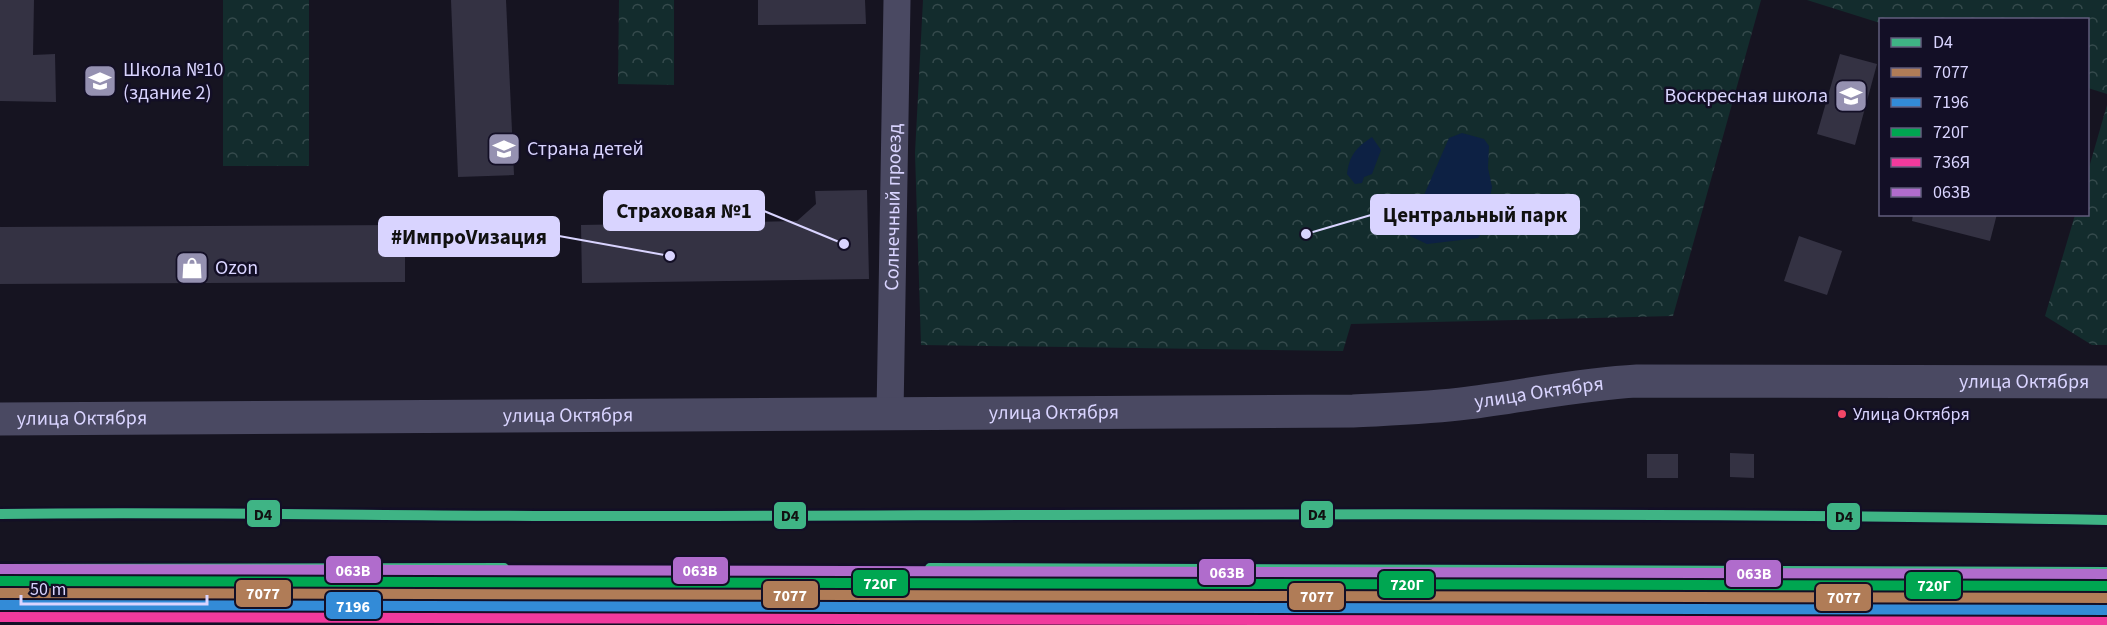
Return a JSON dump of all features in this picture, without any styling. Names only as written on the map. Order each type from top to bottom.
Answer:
[{"type":"street","name":"Солнечный проезд","points":[[890,414],[897,0]]},
{"type":"street","name":"улица Октября","points":[[0,419],[1353,411],[1468,403],[1589,384],[1637,381],[2107,382]]},
{"type":"green space","points":[[223,0],[309,0],[309,166],[223,166]]},
{"type":"green space","points":[[619,0],[674,0],[674,85],[618,84]]},
{"type":"green space","points":[[923,0],[1761,0],[1673,316],[1351,324],[1343,351],[921,345],[915,153]]},
{"type":"green space","points":[[1807,0],[2107,0],[2107,94],[2089,88],[2089,18],[1879,18],[1879,23]]},
{"type":"green space","points":[[2107,105],[2107,345],[2092,345],[2045,316],[2075,216],[2089,216],[2089,168]]},
{"type":"water","points":[[1462,133],[1484,139],[1489,146],[1488,168],[1492,187],[1483,231],[1478,238],[1427,244],[1410,236],[1415,216],[1421,208],[1424,195],[1449,138]]},
{"type":"water","points":[[1372,137],[1381,150],[1372,174],[1364,177],[1362,183],[1355,184],[1347,174],[1350,161],[1358,148]]},
{"type":"building","points":[[0,0],[34,0],[33,55],[55,54],[56,102],[0,101]]},
{"type":"building","points":[[451,0],[506,0],[514,175],[458,177]]},
{"type":"building","points":[[758,0],[865,0],[866,24],[758,25]]},
{"type":"building","points":[[1840,54],[1877,64],[1855,145],[1817,134]]},
{"type":"building","points":[[867,190],[869,279],[582,283],[581,225],[797,221],[816,204],[815,191]]},
{"type":"building","points":[[1913,216],[1996,216],[1990,241],[1912,221]]},
{"type":"building","points":[[405,225],[405,282],[0,284],[0,227]]},
{"type":"building","points":[[1799,236],[1842,251],[1827,295],[1784,281]]},
{"type":"building","points":[[1730,453],[1754,454],[1754,478],[1730,477]]},
{"type":"building","points":[[1647,454],[1678,454],[1678,478],[1647,478]]},
{"type":"transit line","name":"D4","points":[[0,514],[1559,515],[2107,520]]},
{"type":"transit line","name":"D4","points":[[0,569],[504,568]]},
{"type":"transit line","name":"D4","points":[[930,568],[2107,572]]},
{"type":"transit line","name":"063В","points":[[0,569],[2107,574]]},
{"type":"transit line","name":"720Г","points":[[0,581],[2107,586]]},
{"type":"transit line","name":"7077","points":[[0,593],[2107,598]]},
{"type":"transit line","name":"7196","points":[[0,605],[2107,610]]},
{"type":"transit line","name":"736Я","points":[[1,617],[2107,622]]},
{"type":"place","name":"Школа №10 (здание 2)","points":[[100,81]]},
{"type":"place","name":"Воскресная школа","points":[[1851,96]]},
{"type":"place","name":"Страна детей","points":[[504,149]]},
{"type":"place","name":"Центральный парк","points":[[1306,234]]},
{"type":"place","name":"Страховая №1","points":[[844,244]]},
{"type":"place","name":"#ИмпроVизация","points":[[670,256]]},
{"type":"place","name":"Ozon","points":[[192,268]]},
{"type":"place","name":"Улица Октября","points":[[1842,414]]}]
